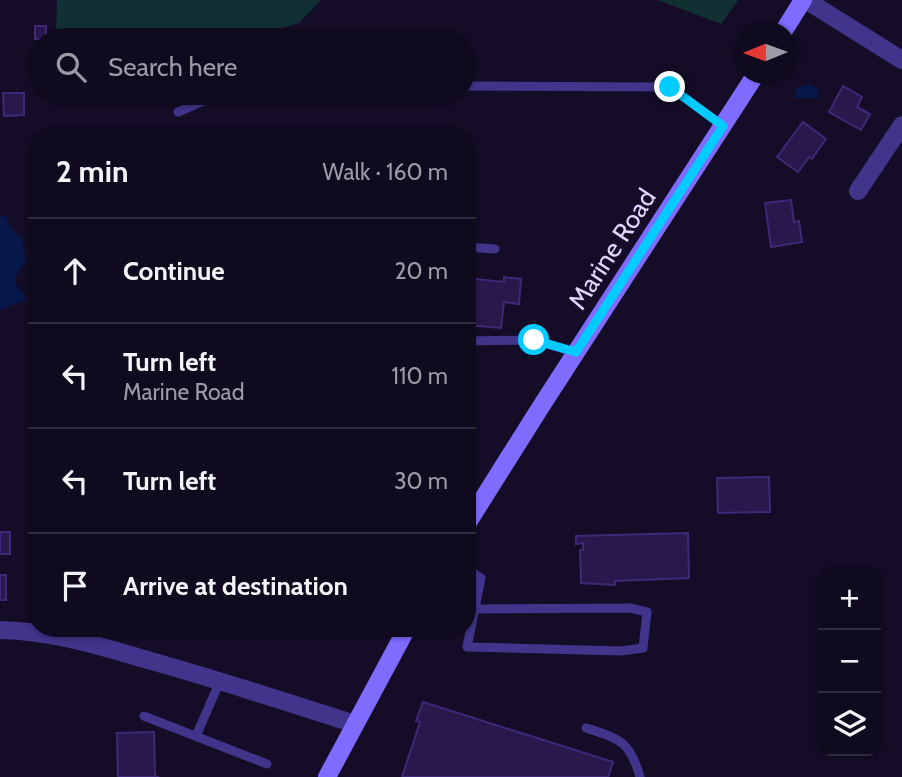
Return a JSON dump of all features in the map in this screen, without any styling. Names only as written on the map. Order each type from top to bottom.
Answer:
[{"type":"main road","points":[[790,21],[804,0]]},
{"type":"main road","name":"Marine Road","points":[[476,510],[750,84]]},
{"type":"main road","points":[[327,777],[402,637]]},
{"type":"street","points":[[804,0],[902,60]]},
{"type":"street","points":[[858,191],[902,125]]},
{"type":"street","points":[[0,630],[28,631]]},
{"type":"street","points":[[68,637],[355,724]]},
{"type":"lane","points":[[476,86],[670,87],[723,126]]},
{"type":"lane","points":[[178,112],[194,105]]},
{"type":"lane","points":[[476,248],[495,249]]},
{"type":"lane","points":[[476,341],[534,340],[576,352]]},
{"type":"lane","points":[[476,575],[481,578],[476,604]]},
{"type":"lane","points":[[469,637],[467,647],[621,651],[643,648],[647,612],[630,608],[476,609]]},
{"type":"lane","points":[[195,736],[220,681]]},
{"type":"lane","points":[[144,716],[267,764]]},
{"type":"lane","points":[[586,729],[619,739],[635,758],[640,777]]},
{"type":"green space","points":[[57,0],[321,0],[299,23],[283,28],[56,28]]},
{"type":"green space","points":[[658,0],[738,0],[721,24]]},
{"type":"shaded area","points":[[809,84],[819,90],[818,98],[796,98],[796,89]]},
{"type":"shaded area","points":[[0,216],[6,217],[10,227],[22,239],[26,261],[16,275],[15,284],[26,300],[0,310]]},
{"type":"building","points":[[843,86],[862,97],[857,107],[870,114],[861,130],[829,112]]},
{"type":"building","points":[[3,93],[24,93],[24,115],[4,116]]},
{"type":"building","points":[[803,122],[826,139],[812,159],[809,157],[798,172],[777,157]]},
{"type":"building","points":[[791,200],[794,222],[799,221],[802,242],[771,247],[765,203]]},
{"type":"building","points":[[504,277],[521,279],[519,304],[504,302],[501,328],[476,326],[476,279],[504,282]]},
{"type":"building","points":[[769,477],[770,512],[718,513],[717,478]]},
{"type":"building","points":[[0,532],[10,532],[10,554],[0,554]]},
{"type":"building","points":[[688,533],[689,578],[615,581],[615,585],[581,583],[580,550],[583,550],[583,543],[576,544],[576,536]]},
{"type":"building","points":[[0,575],[6,575],[6,600],[0,600]]},
{"type":"building","points":[[423,702],[613,762],[608,777],[402,777],[420,722],[416,721]]},
{"type":"building","points":[[154,732],[155,776],[159,777],[118,777],[117,733]]},
{"type":"route","points":[[534,340],[576,352],[723,126],[670,87]]}]
